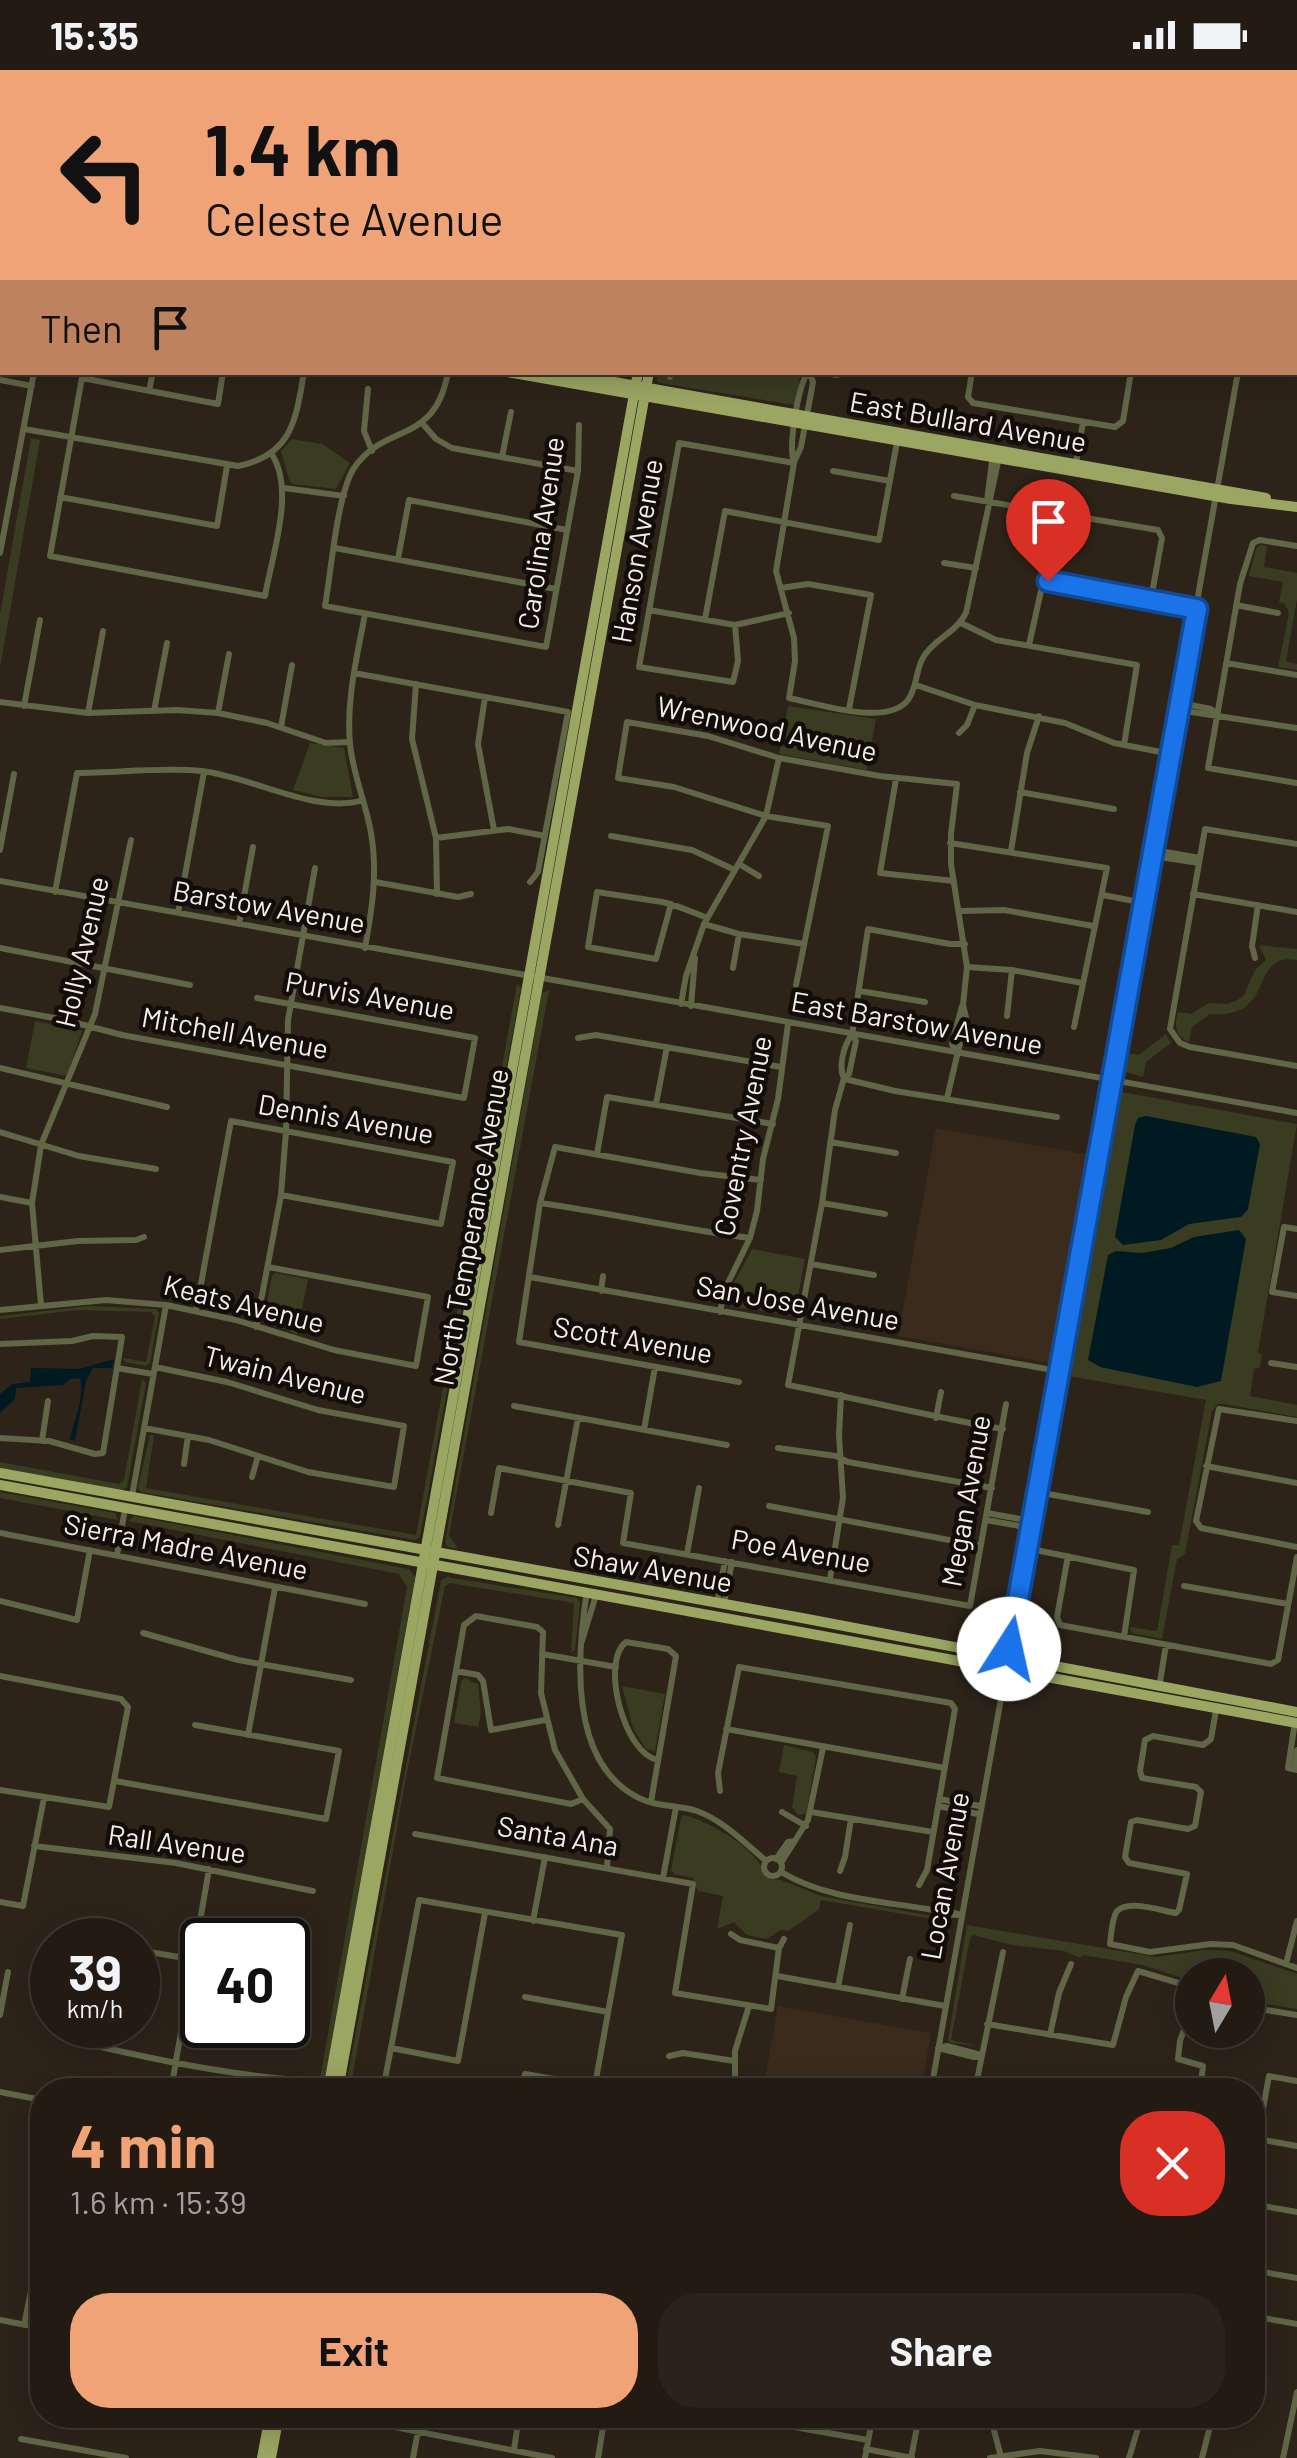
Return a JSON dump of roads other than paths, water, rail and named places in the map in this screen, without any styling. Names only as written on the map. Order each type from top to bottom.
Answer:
[{"type":"main road","points":[[526,375],[640,393]]},
{"type":"main road","points":[[570,375],[640,393]]},
{"type":"main road","name":"North Temperance Avenue","points":[[638,375],[640,393]]},
{"type":"main road","name":"North Temperance Avenue","points":[[330,2078],[431,1552],[640,393],[648,375]]},
{"type":"main road","name":"East Bullard Avenue","points":[[640,393],[1282,501],[1294,507]]},
{"type":"main road","name":"East Bullard Avenue","points":[[801,420],[897,442],[1076,464],[1218,493]]},
{"type":"main road","name":"Shaw Avenue","points":[[0,1474],[428,1564],[1159,1688],[1296,1719]]},
{"type":"main road","points":[[0,1485],[56,1496],[128,1503]]},
{"type":"main road","name":"Shaw Avenue","points":[[128,1503],[200,1510],[721,1604],[1006,1664],[1090,1687],[1216,1710],[1296,1719]]},
{"type":"main road","name":"North Temperance Avenue","points":[[340,2078],[428,1564]]},
{"type":"main road","points":[[592,1592],[594,1588],[634,1594],[650,1592]]},
{"type":"main road","points":[[662,1604],[714,1609],[721,1604]]},
{"type":"main road","points":[[1090,1687],[1152,1692],[1159,1688]]},
{"type":"main road","points":[[262,2458],[268,2428]]},
{"type":"main road","points":[[271,2458],[277,2428]]},
{"type":"street","points":[[0,548],[34,375]]},
{"type":"street","points":[[149,391],[152,375]]},
{"type":"street","points":[[223,375],[218,404],[82,376],[50,556],[265,596],[284,488],[283,476],[271,453]]},
{"type":"street","points":[[24,429],[227,466],[250,464],[282,443],[296,420],[304,375]]},
{"type":"street","points":[[365,948],[375,882],[372,835],[350,742],[350,704],[366,614],[325,606],[344,496],[354,468],[372,450],[422,423],[442,400],[447,375]]},
{"type":"street","points":[[811,375],[792,445],[794,463],[776,570],[796,648],[789,698],[882,714],[906,702],[916,685],[922,658],[961,623],[970,601],[996,454]]},
{"type":"street","points":[[972,375],[969,401],[1120,426],[1130,375]]},
{"type":"street","name":"Locan Avenue","points":[[933,2078],[1238,375]]},
{"type":"street","points":[[0,380],[32,386]]},
{"type":"street","points":[[368,390],[364,431],[372,450]]},
{"type":"street","points":[[502,457],[511,412]]},
{"type":"street","points":[[1076,464],[1084,422]]},
{"type":"street","points":[[422,423],[445,444],[578,472]]},
{"type":"street","name":"Carolina Avenue","points":[[366,614],[546,647],[578,472],[579,425]]},
{"type":"street","points":[[705,619],[725,511],[879,540],[897,442]]},
{"type":"street","name":"Hanson Avenue","points":[[735,624],[738,662],[733,682],[638,667],[679,443],[794,463]]},
{"type":"street","points":[[60,497],[216,526],[227,466]]},
{"type":"street","points":[[833,471],[890,480]]},
{"type":"street","points":[[284,488],[344,496]]},
{"type":"street","points":[[954,496],[1162,533],[1151,599]]},
{"type":"street","points":[[398,560],[409,500],[567,530]]},
{"type":"street","points":[[1297,546],[1255,541],[1236,605],[1208,768],[1297,783]]},
{"type":"street","points":[[335,548],[556,588]]},
{"type":"street","points":[[944,562],[976,568]]},
{"type":"street","points":[[1029,645],[1043,582],[1197,609]]},
{"type":"street","points":[[781,588],[808,584],[871,595],[849,709]]},
{"type":"street","points":[[1236,605],[1278,613]]},
{"type":"street","points":[[649,610],[735,624],[789,613]]},
{"type":"street","points":[[24,706],[40,620]]},
{"type":"street","points":[[961,623],[996,640],[1137,666],[1124,745]]},
{"type":"street","points":[[88,713],[104,631]]},
{"type":"street","points":[[929,632],[937,642]]},
{"type":"street","points":[[154,711],[166,643]]},
{"type":"street","points":[[218,713],[229,654]]},
{"type":"street","points":[[1226,663],[1297,675]]},
{"type":"street","points":[[281,727],[292,665]]},
{"type":"street","points":[[354,673],[568,712],[538,872],[530,882]]},
{"type":"street","points":[[416,684],[411,726],[414,757],[436,838],[437,894]]},
{"type":"street","points":[[916,685],[975,705],[1038,716],[1124,745],[1171,754]]},
{"type":"street","points":[[485,697],[478,744],[494,830]]},
{"type":"street","points":[[0,702],[88,713],[218,713],[281,727],[326,743],[350,742]]},
{"type":"street","points":[[959,733],[968,725],[975,705]]},
{"type":"street","points":[[1179,707],[1210,716],[1297,728]]},
{"type":"street","points":[[1010,851],[1028,745],[1038,716]]},
{"type":"street","name":"Wrenwood Avenue","points":[[766,816],[710,796],[618,778],[627,722],[708,736],[779,758],[957,784],[950,843]]},
{"type":"street","points":[[681,1004],[686,976],[706,921],[766,816],[779,758]]},
{"type":"street","points":[[56,892],[76,773],[204,772],[250,780],[318,802],[362,800]]},
{"type":"street","points":[[178,913],[204,772]]},
{"type":"street","points":[[0,850],[14,774]]},
{"type":"street","points":[[896,778],[880,872],[936,882],[954,881]]},
{"type":"street","points":[[1020,792],[1114,809]]},
{"type":"street","points":[[766,816],[828,826],[796,985]]},
{"type":"street","points":[[1297,844],[1205,829],[1170,1020],[1172,1035],[1190,1047],[1297,1066]]},
{"type":"street","points":[[436,838],[494,830],[545,836]]},
{"type":"street","points":[[611,836],[692,850],[759,876]]},
{"type":"street","name":"Holly Avenue","points":[[41,1306],[32,1203],[42,1145],[91,1027],[131,840]]},
{"type":"street","points":[[947,1098],[966,1018],[963,1005],[967,968],[950,843],[1107,868],[1074,1027]]},
{"type":"street","points":[[239,924],[253,847]]},
{"type":"street","points":[[1153,853],[1199,861]]},
{"type":"street","points":[[256,1327],[281,1195],[290,1004],[315,868]]},
{"type":"street","name":"Barstow Avenue","points":[[0,881],[534,979]]},
{"type":"street","points":[[375,882],[458,897],[471,894]]},
{"type":"street","points":[[671,904],[656,959],[588,946],[597,892],[671,904],[739,934],[804,944]]},
{"type":"street","points":[[1192,894],[1297,912]]},
{"type":"street","points":[[1102,895],[1144,902]]},
{"type":"street","points":[[1255,958],[1252,946],[1258,905]]},
{"type":"street","points":[[960,911],[1004,910],[1093,926]]},
{"type":"street","points":[[965,944],[868,929],[788,1386],[1003,1429]]},
{"type":"street","points":[[733,968],[739,934]]},
{"type":"street","points":[[0,948],[190,985]]},
{"type":"street","points":[[691,1006],[695,957]]},
{"type":"street","points":[[967,968],[1012,970],[1082,983]]},
{"type":"street","points":[[1007,1016],[1012,970]]},
{"type":"street","name":"East Barstow Avenue","points":[[534,979],[1297,1114]]},
{"type":"street","points":[[860,991],[925,1002]]},
{"type":"street","name":"Purvis Avenue","points":[[257,998],[476,1038],[464,1098]]},
{"type":"street","name":"Mitchell Avenue","points":[[0,1008],[464,1098]]},
{"type":"street","name":"Coventry Avenue","points":[[720,1312],[725,1289],[750,1238],[788,1024]]},
{"type":"street","points":[[578,1038],[596,1035],[781,1067]]},
{"type":"street","points":[[656,1104],[667,1047]]},
{"type":"street","points":[[0,1068],[168,1106]]},
{"type":"street","points":[[844,1078],[895,1092],[1057,1117]]},
{"type":"street","points":[[598,1154],[607,1097],[773,1124]]},
{"type":"street","name":"Dennis Avenue","points":[[196,1311],[231,1120],[453,1162],[441,1224],[281,1195]]},
{"type":"street","points":[[0,1132],[79,1156],[156,1169]]},
{"type":"street","points":[[830,1142],[896,1152]]},
{"type":"street","points":[[530,1277],[540,1202],[555,1147],[700,1174],[761,1180]]},
{"type":"street","points":[[0,1197],[32,1203]]},
{"type":"street","points":[[540,1202],[750,1238]]},
{"type":"street","points":[[822,1203],[885,1214]]},
{"type":"street","points":[[1297,1229],[1284,1227],[1272,1292],[1297,1296]]},
{"type":"street","points":[[677,1240],[680,1228]]},
{"type":"street","points":[[0,1250],[144,1237]]},
{"type":"street","points":[[810,1264],[874,1275]]},
{"type":"street","name":"Keats Avenue","points":[[0,1310],[106,1300],[166,1305],[334,1350],[416,1366],[428,1297],[268,1267]]},
{"type":"street","points":[[600,1291],[603,1276]]},
{"type":"street","name":"San Jose Avenue","points":[[530,1277],[1058,1371]]},
{"type":"street","name":"Scott Avenue","points":[[530,1277],[519,1342],[739,1382]]},
{"type":"street","points":[[117,1555],[166,1305]]},
{"type":"street","points":[[0,1344],[122,1337],[103,1453],[42,1441],[0,1438]]},
{"type":"street","points":[[1270,1363],[1297,1367]]},
{"type":"street","points":[[644,1430],[655,1367]]},
{"type":"street","name":"Twain Avenue","points":[[116,1368],[227,1382],[318,1410],[404,1426],[394,1487],[308,1472],[258,1456]]},
{"type":"street","points":[[936,1418],[941,1392]]},
{"type":"street","points":[[830,1579],[843,1498],[838,1435],[841,1395]]},
{"type":"street","points":[[42,1441],[48,1400]]},
{"type":"street","name":"Megan Avenue","points":[[970,1606],[1006,1404]]},
{"type":"street","points":[[514,1406],[728,1445]]},
{"type":"street","points":[[1297,1422],[1219,1409],[1197,1525],[1297,1546]]},
{"type":"street","points":[[558,1525],[578,1418]]},
{"type":"street","points":[[144,1428],[258,1456],[252,1476]]},
{"type":"street","points":[[184,1464],[188,1436]]},
{"type":"street","points":[[778,1448],[992,1488]]},
{"type":"street","points":[[1206,1466],[1297,1483]]},
{"type":"street","points":[[490,1514],[499,1468],[566,1480]]},
{"type":"street","name":"Poe Avenue","points":[[566,1480],[632,1493],[623,1542],[970,1606]]},
{"type":"street","points":[[687,1554],[699,1488]]},
{"type":"street","points":[[1036,1492],[1148,1512]]},
{"type":"street","points":[[768,1506],[981,1546]]},
{"type":"street","points":[[986,1516],[1031,1524]]},
{"type":"street","name":"Sierra Madre Avenue","points":[[0,1533],[364,1604]]},
{"type":"street","points":[[1026,1548],[1134,1570],[1124,1637]]},
{"type":"street","points":[[0,1602],[78,1620],[90,1550]]},
{"type":"street","points":[[1068,1556],[1059,1624],[1276,1663],[1297,1557]]},
{"type":"street","points":[[721,1604],[728,1562]]},
{"type":"street","points":[[1184,1586],[1288,1604]]},
{"type":"street","points":[[248,1735],[275,1588]]},
{"type":"street","points":[[592,1592],[580,1636],[582,1704],[594,1746],[619,1783],[639,1798],[696,1811],[720,1822],[766,1861],[779,1864],[800,1883],[954,1916],[962,1914]]},
{"type":"street","points":[[583,1800],[572,1804],[437,1778],[468,1619],[476,1616],[543,1632],[541,1693],[545,1720],[555,1750],[583,1800],[610,1829],[607,1867]]},
{"type":"street","points":[[143,1633],[261,1664],[352,1680]]},
{"type":"street","points":[[652,1802],[674,1652],[630,1642],[623,1644],[616,1667],[619,1702],[627,1728],[641,1752],[658,1760]]},
{"type":"street","points":[[1159,1688],[1166,1645]]},
{"type":"street","points":[[542,1654],[616,1667]]},
{"type":"street","points":[[720,1791],[718,1773],[738,1666],[954,1706],[927,1870],[919,1885]]},
{"type":"street","points":[[456,1671],[478,1675],[483,1681],[491,1730],[545,1720]]},
{"type":"street","points":[[0,1676],[127,1702],[109,1808],[0,1790]]},
{"type":"street","points":[[1216,1710],[1210,1740],[1203,1744],[1153,1736],[1145,1740],[1142,1778],[1196,1787],[1202,1792],[1195,1826],[1188,1829],[1131,1822],[1125,1858],[1129,1862],[1186,1874],[1176,1914],[1134,1906],[1120,1909],[1110,1944],[1158,1952],[1222,1944],[1260,1953],[1297,1968]]},
{"type":"street","points":[[1293,1769],[1296,1719]]},
{"type":"street","points":[[115,1781],[326,1819],[339,1751],[195,1725]]},
{"type":"street","points":[[726,1729],[945,1768]]},
{"type":"street","points":[[766,1861],[768,1875],[774,1877],[806,1826],[823,1748]]},
{"type":"street","points":[[1293,1769],[1297,1750]]},
{"type":"street","points":[[0,1902],[23,1906],[44,1798]]},
{"type":"street","points":[[939,1803],[979,1810]]},
{"type":"street","points":[[663,1878],[676,1807]]},
{"type":"street","points":[[782,1812],[806,1826]]},
{"type":"street","points":[[811,1812],[934,1832]]},
{"type":"street","points":[[840,1871],[851,1818]]},
{"type":"street","name":"Santa Ana","points":[[415,1834],[693,1884],[675,1993],[749,2006]]},
{"type":"street","name":"Rall Avenue","points":[[34,1846],[208,1868],[313,1891]]},
{"type":"street","points":[[533,1921],[544,1857]]},
{"type":"street","points":[[203,1918],[208,1868]]},
{"type":"street","points":[[386,2078],[419,1900],[622,1935],[596,2078]]},
{"type":"street","points":[[391,2048],[458,2060],[485,1913]]},
{"type":"street","points":[[1286,1964],[1297,1921]]},
{"type":"street","points":[[838,1987],[850,1925]]},
{"type":"street","points":[[731,1934],[740,1940],[779,1948]]},
{"type":"street","points":[[735,2078],[736,2042],[749,2006],[771,2009],[779,1948],[784,1940]]},
{"type":"street","points":[[979,2078],[1003,1952]]},
{"type":"street","points":[[902,1998],[910,1959]]},
{"type":"street","points":[[1050,2035],[1059,1993],[1071,1964]]},
{"type":"street","points":[[987,2024],[1113,2045],[1126,1997],[1138,1971],[1175,1982]]},
{"type":"street","points":[[0,2015],[8,1972]]},
{"type":"street","points":[[777,1976],[945,2006]]},
{"type":"street","points":[[525,1997],[608,2012]]},
{"type":"street","points":[[1265,2010],[1297,2015]]},
{"type":"street","points":[[172,2078],[180,2041]]},
{"type":"street","points":[[938,2048],[947,2046],[981,2055]]},
{"type":"street","points":[[107,2048],[175,2063],[279,2078]]},
{"type":"street","points":[[1179,2048],[1178,2060],[1203,2066],[1202,2078]]},
{"type":"street","points":[[669,2056],[683,2052],[734,2061]]},
{"type":"street","points":[[524,2078],[525,2074],[550,2078]]},
{"type":"street","points":[[1265,2099],[1269,2076],[1297,2081]]},
{"type":"street","points":[[0,2092],[30,2098]]},
{"type":"street","points":[[1265,2140],[1297,2146]]},
{"type":"street","points":[[1265,2206],[1297,2212]]},
{"type":"street","points":[[1265,2272],[1297,2278]]},
{"type":"street","points":[[24,2325],[30,2297]]},
{"type":"street","points":[[1265,2318],[1297,2324]]},
{"type":"street","points":[[0,2320],[30,2326]]},
{"type":"street","points":[[1283,2458],[1297,2392]]},
{"type":"street","points":[[407,2428],[552,2458]]},
{"type":"street","points":[[514,2450],[517,2428]]},
{"type":"street","points":[[598,2458],[603,2428]]},
{"type":"street","points":[[800,2428],[868,2440]]},
{"type":"street","points":[[870,2428],[866,2454],[911,2458],[918,2428]]},
{"type":"street","points":[[993,2428],[1001,2457]]},
{"type":"street","points":[[1129,2458],[1138,2428]]},
{"type":"street","points":[[1202,2458],[1210,2428]]},
{"type":"street","points":[[413,2458],[418,2431]]},
{"type":"street","points":[[21,2439],[76,2454],[126,2458]]},
{"type":"street","points":[[990,2458],[1022,2452],[1096,2458]]},
{"type":"water","points":[[1146,1116],[1256,1137],[1260,1144],[1248,1209],[1241,1217],[1189,1224],[1161,1240],[1123,1245],[1115,1237],[1135,1125],[1138,1118]]},
{"type":"water","points":[[1239,1230],[1246,1239],[1221,1381],[1197,1387],[1100,1367],[1088,1360],[1108,1255],[1116,1251],[1142,1253],[1171,1248],[1194,1237]]},
{"type":"water","points":[[114,1359],[112,1368],[93,1368],[86,1381],[75,1441],[70,1439],[80,1401],[80,1378],[63,1385],[16,1388],[15,1399],[0,1413],[0,1394],[12,1384],[30,1382],[31,1368],[79,1369]]}]
